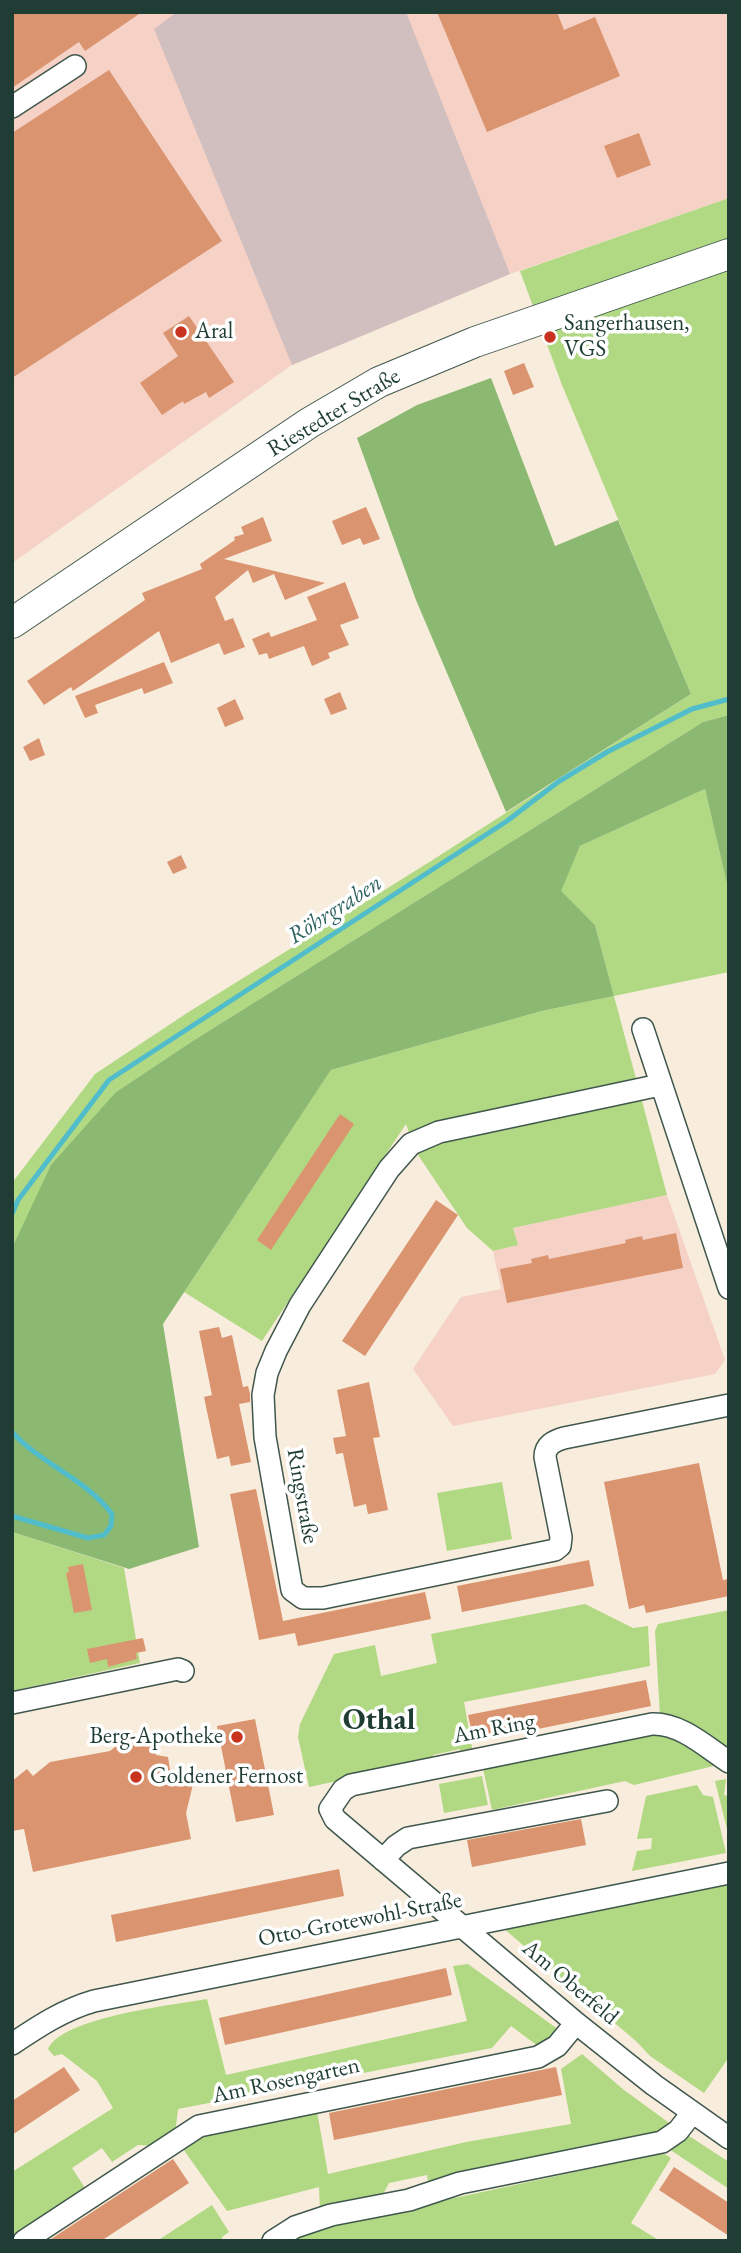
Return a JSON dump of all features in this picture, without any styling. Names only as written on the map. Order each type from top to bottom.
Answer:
[{"type":"main road","name":"Riestedter Straße","points":[[12,623],[309,423],[379,382],[475,342],[729,254]]},
{"type":"street","points":[[12,107],[75,66]]},
{"type":"street","points":[[643,1029],[729,1288]]},
{"type":"street","name":"Ringstraße","points":[[660,1085],[450,1129],[411,1144],[389,1170],[306,1296],[276,1351],[265,1381],[264,1423],[271,1481],[291,1587],[299,1596],[323,1598],[548,1552],[560,1546],[561,1535],[545,1460],[545,1450],[550,1444],[562,1439],[729,1405]]},
{"type":"street","points":[[12,1703],[178,1669],[183,1671]]},
{"type":"street","name":"Am Ring","points":[[383,1860],[333,1818],[330,1811],[331,1805],[351,1784],[652,1724],[667,1725],[679,1730],[729,1762]]},
{"type":"street","points":[[383,1860],[399,1843],[412,1837],[607,1801]]},
{"type":"street","name":"Am Oberfeld","points":[[383,1860],[576,2023],[692,2113],[729,2138]]},
{"type":"street","name":"Otto-Grotewohl-Straße","points":[[12,2044],[55,2016],[94,2001],[729,1873]]},
{"type":"street","name":"Am Rosengarten","points":[[24,2241],[199,2126],[538,2057],[557,2046],[576,2023]]},
{"type":"street","points":[[274,2241],[295,2227],[331,2215],[403,2201],[450,2185],[662,2142],[678,2132],[692,2113]]},
{"type":"shaded area","points":[[12,12],[729,12],[729,198],[510,274],[292,365],[12,563]]},
{"type":"shaded area","points":[[177,12],[406,12],[510,274],[292,365],[154,29]]},
{"type":"shaded area","points":[[667,1195],[725,1360],[715,1374],[453,1426],[413,1369],[461,1297],[501,1289],[493,1251],[517,1245],[513,1228]]},
{"type":"green space","points":[[729,198],[729,715],[703,722],[191,1042],[116,1092],[12,1248],[12,1183],[95,1074],[691,694],[562,385],[520,271]]},
{"type":"green space","points":[[491,378],[555,546],[618,520],[691,694],[506,812],[416,600],[357,438],[417,405]]},
{"type":"green space","points":[[729,715],[729,893],[705,789],[580,846],[561,891],[595,925],[614,996],[542,1011],[331,1070],[163,1324],[199,1547],[129,1569],[12,1532],[12,1248],[51,1165],[116,1092],[191,1042],[703,722]]},
{"type":"green space","points":[[705,789],[729,893],[729,972],[614,996],[595,925],[560,891],[580,846]]},
{"type":"green space","points":[[614,996],[667,1195],[513,1228],[518,1245],[493,1251],[467,1228],[416,1152],[406,1124],[262,1341],[184,1292],[331,1070],[542,1011]]},
{"type":"green space","points":[[502,1482],[512,1539],[447,1551],[437,1493]]},
{"type":"green space","points":[[12,1532],[124,1568],[140,1663],[12,1691]]},
{"type":"green space","points":[[585,1604],[633,1628],[648,1626],[650,1666],[464,1702],[473,1753],[462,1755],[460,1749],[433,1755],[434,1761],[309,1787],[298,1737],[300,1724],[334,1654],[375,1645],[381,1676],[437,1663],[431,1634]]},
{"type":"green space","points":[[729,1610],[729,1757],[660,1716],[655,1631],[658,1624]]},
{"type":"green space","points":[[666,1732],[722,1764],[634,1785],[625,1781],[492,1810],[482,1764]]},
{"type":"green space","points":[[482,1776],[488,1805],[444,1813],[439,1784]]},
{"type":"green space","points":[[726,1779],[724,1795],[729,1796],[729,1837],[715,1781]]},
{"type":"green space","points":[[697,1785],[703,1795],[713,1797],[726,1853],[632,1871],[637,1851],[651,1849],[652,1838],[637,1839],[646,1796]]},
{"type":"green space","points":[[729,1881],[729,2057],[704,2093],[650,2056],[503,1928]]},
{"type":"green space","points":[[468,1964],[559,2030],[542,2049],[511,2026],[492,2048],[178,2109],[175,2135],[159,2146],[138,2145],[112,2162],[102,2148],[72,2168],[85,2188],[12,2235],[12,2172],[113,2108],[97,2081],[62,2054],[54,2056],[48,2049],[57,2038],[74,2029],[120,2014],[207,1999],[226,2075],[467,2021],[453,1966]]},
{"type":"green space","points":[[582,2054],[624,2090],[672,2125],[669,2131],[429,2187],[427,2175],[389,2183],[381,2198],[320,2211],[319,2187],[227,2211],[181,2146],[201,2133],[317,2111],[328,2174],[466,2142],[571,2124],[561,2069]]},
{"type":"green space","points":[[686,2134],[729,2162],[729,2189],[669,2149]]},
{"type":"green space","points":[[663,2153],[671,2158],[631,2223],[660,2241],[286,2241],[306,2230]]},
{"type":"green space","points":[[212,2205],[229,2232],[222,2237],[222,2241],[157,2241]]},
{"type":"building","points":[[12,12],[142,12],[85,51],[79,42],[12,88]]},
{"type":"building","points":[[437,12],[557,12],[564,30],[595,17],[620,76],[487,132]]},
{"type":"building","points":[[109,70],[222,241],[12,378],[12,133]]},
{"type":"building","points":[[639,133],[651,165],[617,178],[604,146]]},
{"type":"building","points":[[189,316],[234,382],[209,398],[206,392],[184,404],[183,401],[162,415],[140,383],[178,356],[163,333]]},
{"type":"building","points":[[524,363],[534,387],[513,395],[504,371]]},
{"type":"building","points":[[366,507],[380,539],[363,545],[360,538],[342,545],[332,521]]},
{"type":"building","points":[[263,517],[272,541],[224,559],[325,583],[285,600],[274,574],[253,583],[248,570],[215,597],[225,621],[233,618],[245,647],[224,655],[219,643],[171,663],[159,631],[73,691],[71,687],[44,705],[27,681],[145,600],[142,593],[202,569],[200,564],[235,540],[234,537],[244,534],[241,527]]},
{"type":"building","points":[[345,582],[359,618],[340,625],[349,645],[328,653],[330,658],[312,666],[304,646],[269,659],[267,653],[259,655],[252,639],[269,632],[271,637],[317,620],[307,597]]},
{"type":"building","points":[[164,662],[173,683],[144,694],[142,688],[95,705],[98,713],[85,718],[75,696]]},
{"type":"building","points":[[340,692],[347,709],[331,715],[324,699]]},
{"type":"building","points":[[235,699],[244,719],[225,727],[217,708]]},
{"type":"building","points":[[39,738],[45,755],[30,761],[23,747]]},
{"type":"building","points":[[181,855],[187,868],[173,874],[167,862]]},
{"type":"building","points":[[340,1114],[354,1124],[271,1250],[257,1240]]},
{"type":"building","points":[[436,1200],[458,1215],[365,1356],[342,1341]]},
{"type":"building","points":[[676,1233],[683,1268],[507,1303],[500,1269],[532,1263],[531,1259],[548,1255],[549,1259],[626,1243],[625,1240],[642,1236],[643,1240]]},
{"type":"building","points":[[219,1327],[222,1338],[232,1335],[243,1387],[248,1386],[250,1394],[250,1402],[239,1404],[251,1462],[231,1466],[229,1456],[217,1459],[204,1397],[212,1395],[199,1331]]},
{"type":"building","points":[[369,1382],[380,1437],[373,1438],[388,1510],[368,1514],[366,1504],[354,1507],[343,1453],[336,1454],[333,1438],[346,1436],[337,1390]]},
{"type":"building","points":[[699,1463],[723,1580],[729,1579],[729,1596],[646,1613],[644,1605],[629,1609],[604,1482]]},
{"type":"building","points":[[256,1489],[283,1621],[425,1592],[431,1619],[298,1646],[295,1633],[259,1640],[230,1494]]},
{"type":"building","points":[[589,1560],[594,1586],[462,1612],[457,1586]]},
{"type":"building","points":[[83,1564],[92,1610],[74,1613],[66,1573],[69,1572],[68,1567]]},
{"type":"building","points":[[143,1638],[146,1651],[136,1653],[137,1659],[108,1667],[107,1659],[90,1663],[87,1649]]},
{"type":"building","points":[[646,1680],[651,1706],[474,1742],[468,1715]]},
{"type":"building","points":[[255,1719],[274,1815],[236,1822],[217,1726]]},
{"type":"building","points":[[128,1736],[154,1743],[156,1755],[168,1757],[170,1770],[195,1776],[186,1813],[191,1839],[33,1872],[24,1829],[12,1831],[12,1781],[27,1769],[33,1776],[50,1762],[110,1751]]},
{"type":"building","points":[[581,1819],[586,1845],[472,1867],[467,1840]]},
{"type":"building","points":[[339,1869],[344,1896],[116,1942],[111,1915]]},
{"type":"building","points":[[446,1968],[452,1995],[225,2045],[219,2018]]},
{"type":"building","points":[[64,2067],[80,2090],[12,2135],[12,2101]]},
{"type":"building","points":[[556,2067],[562,2095],[334,2140],[329,2113]]},
{"type":"building","points":[[173,2159],[189,2183],[101,2241],[48,2241]]},
{"type":"building","points":[[674,2167],[729,2203],[729,2236],[659,2190]]},
{"type":"waterway","name":"Röhrgraben","points":[[12,1214],[18,1200],[109,1080],[507,821],[558,782],[607,752],[692,709],[729,699]]},
{"type":"waterway","name":"Röhrgraben","points":[[12,1432],[36,1453],[77,1481],[112,1514],[111,1526],[104,1535],[88,1538],[12,1516]]},
{"type":"place","name":"Aral","points":[[181,332]]},
{"type":"place","name":"Sangerhausen, VGS","points":[[550,337]]},
{"type":"place","name":"Berg-Apotheke","points":[[237,1737]]},
{"type":"place","name":"Goldener Fernost","points":[[136,1777]]},
{"type":"district","name":"Othal","points":[[379,1721]]}]
